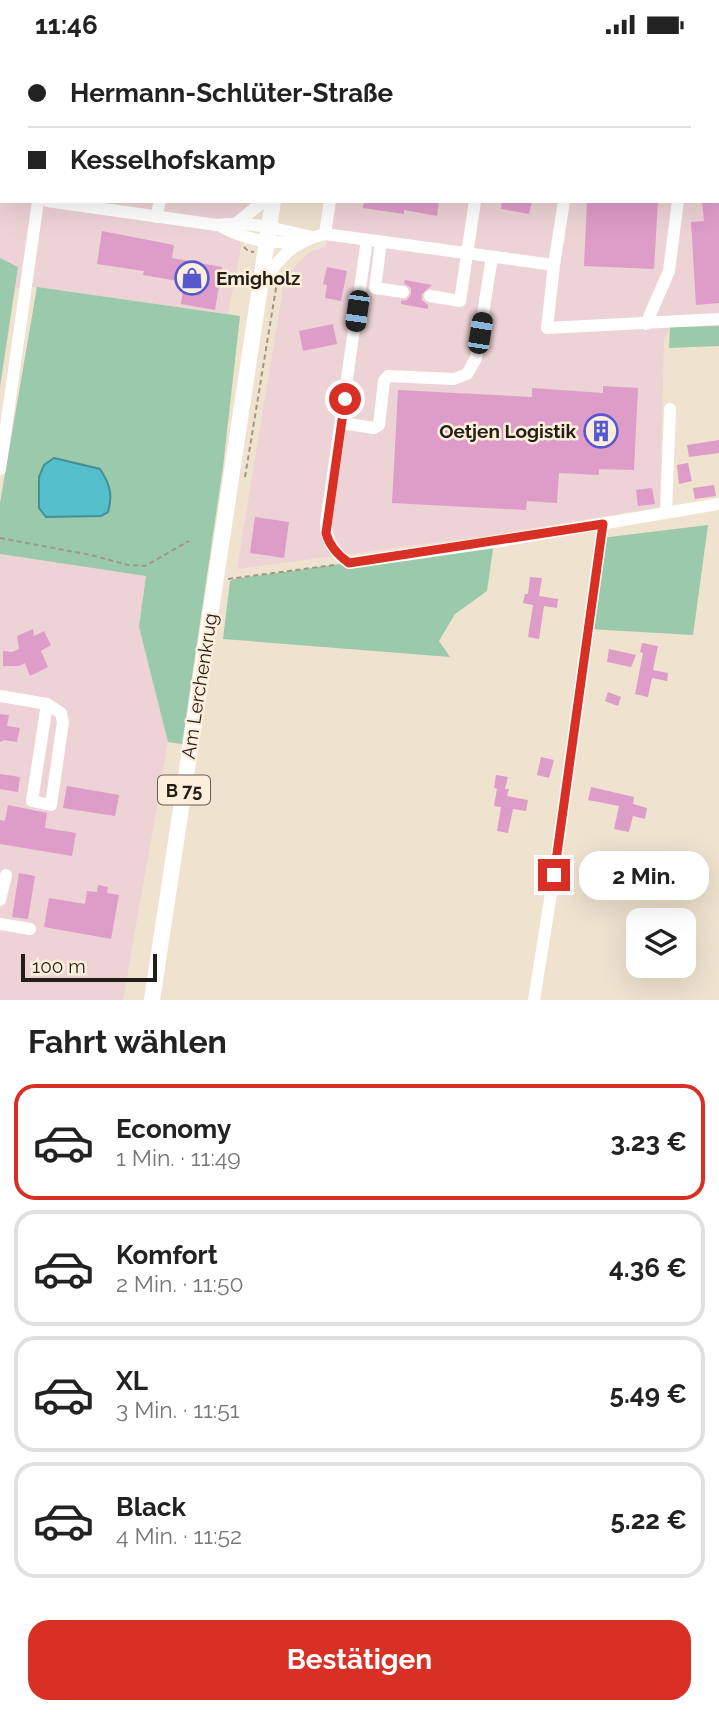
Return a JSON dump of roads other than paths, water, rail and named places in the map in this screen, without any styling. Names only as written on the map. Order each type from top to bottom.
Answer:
[{"type":"main road","name":"B 75","points":[[260,287],[273,203]]},
{"type":"main road","name":"Am Lerchenkrug","points":[[152,1000],[260,287]]},
{"type":"street","points":[[0,469],[38,203]]},
{"type":"street","points":[[70,203],[217,225],[238,222],[298,243]]},
{"type":"street","points":[[156,217],[160,203]]},
{"type":"street","points":[[238,222],[262,203]]},
{"type":"street","points":[[326,234],[330,203]]},
{"type":"street","points":[[430,296],[460,302],[475,203]]},
{"type":"street","points":[[564,203],[547,328],[719,319]]},
{"type":"street","points":[[646,324],[669,271],[678,203]]},
{"type":"street","points":[[217,225],[242,238],[268,234],[311,237]]},
{"type":"street","points":[[260,287],[279,258],[298,243],[326,234],[554,265]]},
{"type":"street","points":[[367,240],[326,523],[327,539],[345,560],[603,524],[719,504]]},
{"type":"street","points":[[381,242],[375,288],[403,292]]},
{"type":"street","points":[[342,423],[374,428],[379,425],[384,380],[388,376],[454,379],[467,375],[476,358],[492,257]]},
{"type":"street","points":[[666,512],[670,409]]},
{"type":"street","points":[[534,1000],[603,524]]},
{"type":"street","points":[[0,696],[47,704],[61,713],[64,722],[51,804],[32,801],[47,704]]},
{"type":"street","points":[[0,899],[6,875]]},
{"type":"street","points":[[0,924],[30,929]]},
{"type":"water","points":[[54,458],[100,469],[110,490],[108,512],[101,516],[46,517],[39,508],[39,477],[44,465]]},
{"type":"place","name":"Emigholz","points":[[192,278]]},
{"type":"place","name":"Oetjen Logistik","points":[[601,431]]}]
